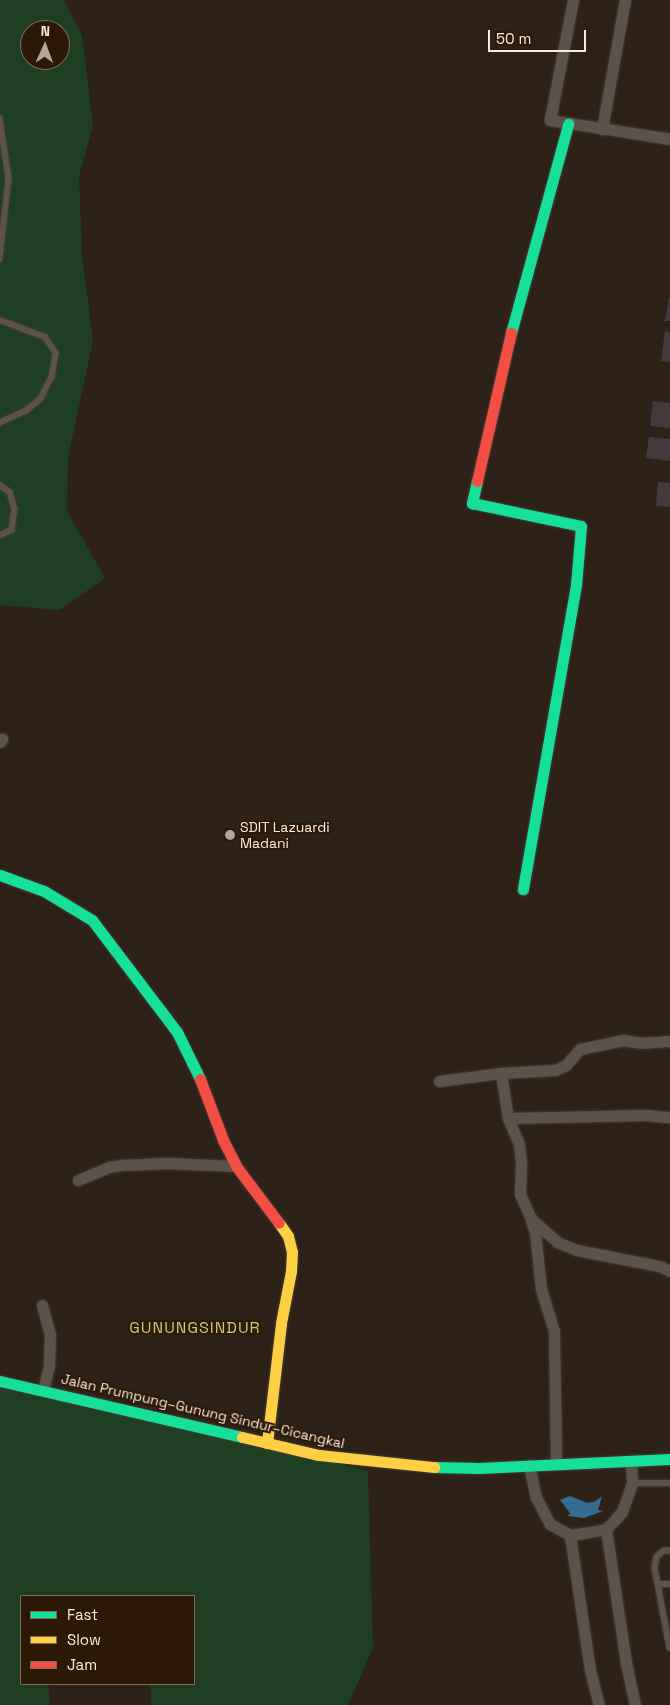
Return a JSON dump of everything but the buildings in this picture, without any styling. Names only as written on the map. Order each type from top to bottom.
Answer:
[{"type":"street","points":[[573,0],[550,120],[670,139]]},
{"type":"street","points":[[602,129],[625,0]]},
{"type":"street","points":[[523,889],[576,585],[581,526],[472,503],[501,370],[568,124]]},
{"type":"street","points":[[0,876],[44,891],[92,920],[177,1032],[198,1073],[223,1140],[236,1166],[288,1236],[292,1252],[281,1323],[267,1443]]},
{"type":"street","points":[[439,1081],[500,1073],[555,1070],[566,1065],[580,1049],[623,1040],[642,1043],[670,1041]]},
{"type":"street","points":[[500,1073],[508,1118],[518,1144],[521,1163],[520,1194],[535,1232],[542,1289],[554,1331],[556,1464]]},
{"type":"street","points":[[508,1118],[645,1115],[670,1117]]},
{"type":"street","points":[[78,1180],[108,1167],[121,1165],[167,1163],[236,1166]]},
{"type":"street","points":[[530,1220],[557,1242],[577,1250],[659,1266],[670,1271]]},
{"type":"street","points":[[42,1305],[50,1334],[49,1366],[43,1390]]},
{"type":"street","name":"Jalan Prumpung–Gunung Sindur–Cicangkal","points":[[0,1382],[43,1390],[319,1455],[418,1466],[478,1468],[670,1459]]},
{"type":"street","points":[[529,1465],[536,1497],[550,1524],[570,1535],[606,1529],[622,1512],[632,1483],[631,1461]]},
{"type":"street","points":[[606,1529],[626,1663],[636,1705]]},
{"type":"street","points":[[570,1535],[590,1670],[598,1705]]},
{"type":"lane","points":[[0,118],[10,180],[0,259]]},
{"type":"lane","points":[[0,320],[45,337],[56,352],[52,377],[41,399],[26,411],[0,423]]},
{"type":"lane","points":[[0,485],[10,492],[14,509],[12,530],[0,536]]},
{"type":"lane","points":[[632,1483],[670,1483]]},
{"type":"lane","points":[[670,1551],[664,1551],[657,1557],[655,1568],[670,1648]]},
{"type":"lane","points":[[658,1584],[670,1584]]},
{"type":"green space","points":[[0,0],[64,0],[82,35],[93,126],[79,176],[82,256],[93,341],[68,457],[67,511],[105,578],[60,610],[0,605]]},
{"type":"green space","points":[[0,1381],[368,1471],[373,1648],[348,1705],[151,1705],[151,1685],[195,1685],[195,1595],[20,1595],[20,1685],[48,1685],[50,1705],[0,1705]]},
{"type":"water","points":[[570,1496],[587,1503],[594,1502],[602,1496],[598,1510],[603,1511],[584,1518],[568,1516],[570,1513],[560,1500]]},
{"type":"traffic: fast","points":[[511,333],[568,124]]},
{"type":"traffic: fast","points":[[477,481],[472,503],[581,526],[576,585],[523,889]]},
{"type":"traffic: fast","points":[[0,875],[44,891],[92,920],[177,1032],[200,1079]]},
{"type":"traffic: fast","points":[[0,1381],[242,1437]]},
{"type":"traffic: fast","points":[[434,1467],[479,1468],[670,1459]]},
{"type":"traffic: slow","points":[[267,1443],[281,1323],[291,1271],[292,1252],[288,1236],[279,1223]]},
{"type":"traffic: slow","points":[[242,1437],[319,1455],[434,1467]]},
{"type":"traffic: jam","points":[[477,481],[511,333]]},
{"type":"traffic: jam","points":[[200,1079],[223,1140],[236,1166],[279,1223]]},
{"type":"place","name":"SDIT Lazuardi Madani","points":[[230,835]]},
{"type":"district","name":"GUNUNGSINDUR","points":[[195,1328]]}]
